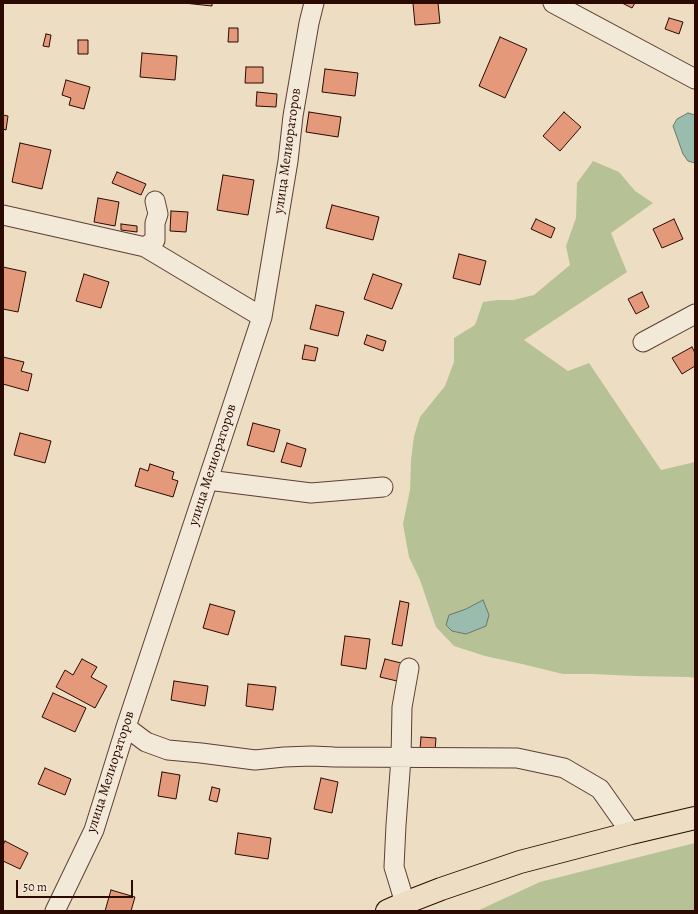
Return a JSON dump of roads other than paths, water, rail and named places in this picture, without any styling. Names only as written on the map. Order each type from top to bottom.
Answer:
[{"type":"main road","points":[[396,907],[441,889],[520,862],[695,818]]},
{"type":"street","name":"улица Мелиораторов","points":[[55,911],[94,830],[126,727],[262,317],[288,161],[293,116],[309,23],[314,3]]},
{"type":"street","points":[[553,3],[695,79]]},
{"type":"street","points":[[145,247],[155,240],[155,223],[158,214],[155,201]]},
{"type":"street","points":[[3,215],[145,247],[262,317]]},
{"type":"street","points":[[643,342],[695,314]]},
{"type":"street","points":[[208,480],[311,493],[383,487]]},
{"type":"street","points":[[396,907],[394,868],[401,758],[402,707],[409,668]]},
{"type":"street","points":[[126,727],[146,742],[168,750],[255,760],[312,756],[517,758],[564,768],[600,789],[631,833]]}]
